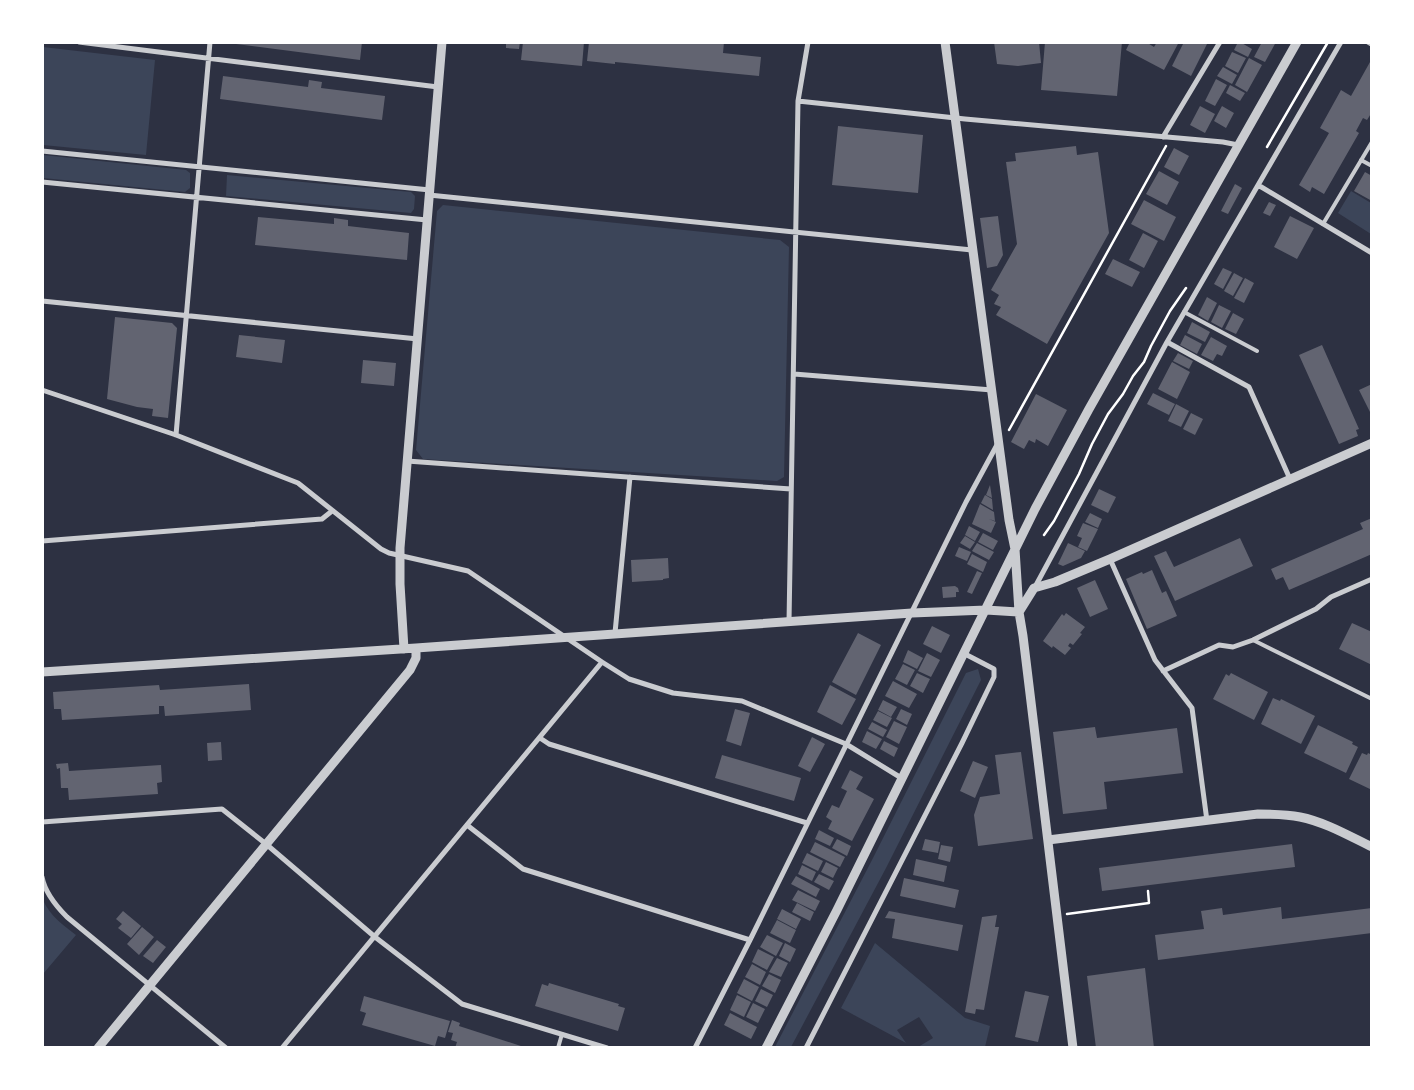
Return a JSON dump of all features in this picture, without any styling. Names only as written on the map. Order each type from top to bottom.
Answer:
[{"type":"street","points":[[79,42],[109,44],[438,87]]},
{"type":"street","points":[[176,435],[210,42]]},
{"type":"street","points":[[404,649],[400,555],[442,42]]},
{"type":"street","points":[[788,622],[798,101],[808,42]]},
{"type":"street","points":[[945,42],[998,442],[1015,549],[1019,612],[1073,1048]]},
{"type":"street","points":[[1163,137],[1220,42]]},
{"type":"street","points":[[766,1048],[903,779],[1015,549],[1094,401],[1297,42]]},
{"type":"street","points":[[1019,612],[1034,588],[1167,342],[1341,42]]},
{"type":"street","points":[[798,101],[1238,145]]},
{"type":"street","points":[[42,151],[796,233],[972,250]]},
{"type":"street","points":[[42,182],[427,220]]},
{"type":"street","points":[[1258,185],[1372,253]]},
{"type":"street","points":[[42,302],[418,339]]},
{"type":"street","points":[[1167,342],[1248,387],[1290,479]]},
{"type":"street","points":[[794,374],[992,390]]},
{"type":"street","points":[[42,390],[176,435],[298,483],[381,549],[468,571],[629,679],[673,693],[742,701],[846,744],[903,779]]},
{"type":"street","points":[[695,1048],[966,502],[998,442]]},
{"type":"street","points":[[1034,588],[1055,582],[1110,559],[1372,444]]},
{"type":"street","points":[[407,461],[791,488]]},
{"type":"street","points":[[615,633],[630,477]]},
{"type":"street","points":[[42,541],[322,519],[332,511]]},
{"type":"street","points":[[1110,559],[1155,660],[1192,708],[1207,821]]},
{"type":"street","points":[[1163,671],[1219,645],[1234,647],[1253,640],[1316,609],[1331,597],[1372,579]]},
{"type":"street","points":[[42,672],[404,649],[912,613],[986,610],[1019,612]]},
{"type":"street","points":[[98,1048],[410,670],[416,658],[416,648]]},
{"type":"street","points":[[806,1048],[934,799],[994,677],[994,669],[965,654]]},
{"type":"street","points":[[282,1048],[376,937],[602,662]]},
{"type":"street","points":[[540,738],[549,744],[807,823]]},
{"type":"street","points":[[42,822],[222,809],[376,937],[462,1004],[607,1048]]},
{"type":"street","points":[[1048,840],[1258,814],[1285,814],[1316,821],[1372,847]]},
{"type":"street","points":[[467,824],[523,869],[750,940]]},
{"type":"street","points":[[42,877],[56,906],[67,917],[226,1048]]},
{"type":"lane","points":[[1367,42],[1372,45]]},
{"type":"lane","points":[[1323,224],[1372,142]]},
{"type":"lane","points":[[1361,160],[1372,166]]},
{"type":"lane","points":[[1184,312],[1257,351]]},
{"type":"lane","points":[[1253,640],[1372,699]]},
{"type":"lane","points":[[558,1048],[562,1034]]},
{"type":"path","points":[[1264,153],[1328,42]]},
{"type":"path","points":[[1008,431],[1171,138]]},
{"type":"path","points":[[1044,535],[1054,521],[1079,474],[1108,414],[1144,362],[1170,311],[1187,287]]},
{"type":"path","points":[[1066,914],[1149,903],[1148,891]]},
{"type":"shaded area","points":[[43,47],[155,60],[146,155],[43,145]]},
{"type":"shaded area","points":[[43,155],[186,170],[190,173],[190,188],[185,192],[43,178]]},
{"type":"shaded area","points":[[227,175],[411,192],[415,196],[414,209],[411,213],[226,196]]},
{"type":"shaded area","points":[[1351,191],[1371,203],[1371,234],[1338,213]]},
{"type":"shaded area","points":[[443,205],[780,240],[789,247],[784,477],[777,481],[423,459],[416,450],[437,211]]},
{"type":"shaded area","points":[[978,669],[981,680],[886,868],[791,1047],[775,1047],[966,673]]},
{"type":"shaded area","points":[[43,900],[53,915],[76,935],[43,974]]},
{"type":"shaded area","points":[[875,943],[965,1018],[990,1026],[985,1047],[918,1047],[933,1038],[919,1017],[897,1030],[906,1043],[841,1008]]},
{"type":"building","points":[[236,42],[362,42],[360,60],[236,44]]},
{"type":"building","points":[[506,42],[520,42],[519,49],[506,48]]},
{"type":"building","points":[[523,42],[584,42],[582,66],[521,60]]},
{"type":"building","points":[[589,42],[724,42],[723,53],[761,57],[759,76],[587,61]]},
{"type":"building","points":[[994,42],[1039,42],[1041,63],[1018,66],[997,64]]},
{"type":"building","points":[[1045,42],[1122,42],[1117,96],[1041,90]]},
{"type":"building","points":[[1130,42],[1146,42],[1154,47],[1157,42],[1179,42],[1164,70],[1126,50]]},
{"type":"building","points":[[1184,42],[1208,42],[1191,76],[1172,66]]},
{"type":"building","points":[[1238,42],[1252,49],[1248,57],[1234,50]]},
{"type":"building","points":[[1262,42],[1276,42],[1265,62],[1254,57]]},
{"type":"building","points":[[1232,52],[1246,58],[1238,73],[1225,66]]},
{"type":"building","points":[[1249,58],[1262,65],[1247,92],[1235,85]]},
{"type":"building","points":[[1370,62],[1372,63],[1372,112],[1367,120],[1363,118],[1356,131],[1359,133],[1324,194],[1312,187],[1310,192],[1299,185],[1329,133],[1320,128],[1341,90],[1351,96]]},
{"type":"building","points":[[1223,67],[1237,75],[1232,84],[1217,76]]},
{"type":"building","points":[[223,76],[308,87],[309,80],[322,82],[321,88],[385,96],[382,120],[220,99]]},
{"type":"building","points":[[1216,79],[1227,85],[1215,106],[1205,101]]},
{"type":"building","points":[[1230,85],[1245,93],[1240,101],[1226,93]]},
{"type":"building","points":[[1200,106],[1215,114],[1205,133],[1190,125]]},
{"type":"building","points":[[1222,106],[1234,113],[1226,128],[1214,121]]},
{"type":"building","points":[[838,126],[923,135],[918,193],[832,185]]},
{"type":"building","points":[[1076,146],[1077,155],[1098,152],[1109,233],[1047,344],[996,315],[1001,307],[994,304],[999,295],[991,290],[1017,244],[1006,162],[1016,161],[1015,153]]},
{"type":"building","points":[[1174,148],[1189,156],[1179,175],[1164,167]]},
{"type":"building","points":[[1159,171],[1179,182],[1167,205],[1146,194]]},
{"type":"building","points":[[1365,172],[1372,176],[1372,201],[1354,191]]},
{"type":"building","points":[[1235,184],[1242,188],[1228,214],[1221,211]]},
{"type":"building","points":[[1144,200],[1176,217],[1164,241],[1131,224]]},
{"type":"building","points":[[1269,202],[1276,205],[1270,216],[1263,213]]},
{"type":"building","points":[[998,216],[1003,255],[997,266],[987,268],[980,218]]},
{"type":"building","points":[[1290,216],[1314,228],[1297,259],[1274,247]]},
{"type":"building","points":[[258,217],[334,224],[334,218],[348,220],[348,226],[409,233],[407,260],[255,245]]},
{"type":"building","points":[[1143,233],[1158,241],[1144,268],[1129,260]]},
{"type":"building","points":[[1113,259],[1140,272],[1132,287],[1105,274]]},
{"type":"building","points":[[1223,268],[1232,272],[1223,289],[1214,284]]},
{"type":"building","points":[[1234,273],[1243,278],[1233,296],[1224,291]]},
{"type":"building","points":[[1245,278],[1254,283],[1244,303],[1234,298]]},
{"type":"building","points":[[1207,297],[1217,303],[1208,321],[1198,315]]},
{"type":"building","points":[[1219,305],[1231,311],[1222,328],[1211,322]]},
{"type":"building","points":[[1233,313],[1244,319],[1236,334],[1225,329]]},
{"type":"building","points":[[115,317],[172,323],[177,328],[168,418],[152,416],[153,409],[107,399]]},
{"type":"building","points":[[1192,322],[1210,332],[1205,342],[1187,333]]},
{"type":"building","points":[[239,335],[285,340],[282,363],[236,357]]},
{"type":"building","points":[[1185,335],[1202,344],[1197,354],[1180,345]]},
{"type":"building","points":[[1211,337],[1227,346],[1222,356],[1217,354],[1213,361],[1201,355]]},
{"type":"building","points":[[1322,345],[1359,429],[1356,430],[1358,436],[1339,444],[1299,355]]},
{"type":"building","points":[[1178,353],[1193,361],[1189,369],[1173,361]]},
{"type":"building","points":[[363,360],[396,363],[394,386],[361,383]]},
{"type":"building","points":[[1172,362],[1190,372],[1177,399],[1158,389]]},
{"type":"building","points":[[1372,384],[1372,416],[1359,390]]},
{"type":"building","points":[[1153,393],[1175,404],[1169,415],[1147,404]]},
{"type":"building","points":[[1036,394],[1067,410],[1048,446],[1036,439],[1035,443],[1029,440],[1024,449],[1011,442]]},
{"type":"building","points":[[1176,404],[1189,411],[1181,427],[1168,421]]},
{"type":"building","points":[[1191,413],[1203,419],[1195,435],[1183,429]]},
{"type":"building","points":[[990,485],[992,498],[986,495]]},
{"type":"building","points":[[1099,489],[1116,497],[1108,513],[1091,505]]},
{"type":"building","points":[[985,495],[992,499],[993,510],[981,503]]},
{"type":"building","points":[[980,504],[994,512],[995,521],[989,519],[996,522],[991,533],[972,524]]},
{"type":"building","points":[[1090,513],[1102,519],[1098,528],[1085,522]]},
{"type":"building","points":[[1372,518],[1372,554],[1289,590],[1283,577],[1276,580],[1271,569],[1363,529],[1360,523]]},
{"type":"building","points":[[1083,523],[1098,529],[1087,551],[1078,547],[1082,538],[1077,536]]},
{"type":"building","points":[[969,526],[980,532],[975,541],[965,535]]},
{"type":"building","points":[[983,533],[998,541],[993,550],[978,542]]},
{"type":"building","points":[[965,536],[975,542],[970,549],[960,543]]},
{"type":"building","points":[[1240,538],[1253,566],[1175,601],[1154,556],[1166,551],[1174,567]]},
{"type":"building","points":[[977,543],[994,552],[989,560],[972,551]]},
{"type":"building","points":[[1068,543],[1085,551],[1081,558],[1063,566],[1058,564]]},
{"type":"building","points":[[959,547],[971,552],[967,561],[955,556]]},
{"type":"building","points":[[972,554],[987,562],[983,572],[967,564]]},
{"type":"building","points":[[668,558],[669,578],[632,582],[631,560]]},
{"type":"building","points":[[1152,570],[1162,593],[1166,591],[1177,616],[1147,629],[1126,579]]},
{"type":"building","points":[[977,571],[982,573],[972,594],[967,592]]},
{"type":"building","points":[[1095,580],[1108,609],[1090,617],[1077,588]]},
{"type":"building","points":[[955,586],[959,592],[956,592],[956,597],[943,598],[942,587]]},
{"type":"building","points":[[1066,613],[1085,627],[1073,645],[1070,643],[1068,646],[1071,648],[1065,655],[1043,641],[1062,614],[1064,616]]},
{"type":"building","points":[[1352,623],[1372,632],[1372,665],[1339,649]]},
{"type":"building","points":[[932,626],[950,635],[941,653],[923,644]]},
{"type":"building","points":[[858,633],[881,645],[856,695],[832,682]]},
{"type":"building","points":[[908,650],[923,658],[917,669],[903,662]]},
{"type":"building","points":[[927,653],[940,660],[931,677],[918,671]]},
{"type":"building","points":[[903,664],[915,670],[907,685],[895,679]]},
{"type":"building","points":[[917,673],[930,679],[923,693],[910,686]]},
{"type":"building","points":[[1231,673],[1268,692],[1254,720],[1213,699],[1226,674],[1229,676]]},
{"type":"building","points":[[893,681],[917,694],[909,708],[885,696]]},
{"type":"building","points":[[249,684],[251,710],[165,716],[164,706],[159,706],[159,714],[62,720],[61,709],[54,709],[53,692],[159,685],[160,690]]},
{"type":"building","points":[[830,685],[856,699],[842,725],[817,712]]},
{"type":"building","points":[[1273,698],[1280,701],[1281,699],[1315,716],[1301,744],[1261,724]]},
{"type":"building","points":[[883,700],[897,707],[891,717],[878,710]]},
{"type":"building","points":[[735,709],[750,713],[741,746],[726,741]]},
{"type":"building","points":[[901,709],[912,714],[907,725],[896,719]]},
{"type":"building","points":[[878,711],[892,718],[887,727],[873,720]]},
{"type":"building","points":[[894,721],[907,727],[899,744],[886,737]]},
{"type":"building","points":[[872,722],[887,730],[883,737],[868,729]]},
{"type":"building","points":[[1318,725],[1353,742],[1352,744],[1358,747],[1346,773],[1304,753]]},
{"type":"building","points":[[1095,727],[1097,738],[1177,728],[1183,773],[1104,782],[1107,809],[1063,814],[1053,732]]},
{"type":"building","points":[[867,731],[882,739],[876,749],[862,742]]},
{"type":"building","points":[[812,737],[825,744],[810,772],[798,766]]},
{"type":"building","points":[[884,741],[898,748],[894,757],[880,749]]},
{"type":"building","points":[[221,742],[222,760],[208,761],[207,743]]},
{"type":"building","points":[[1021,752],[1033,839],[978,846],[974,815],[980,797],[1000,794],[995,755]]},
{"type":"building","points":[[1362,753],[1372,755],[1372,790],[1349,779]]},
{"type":"building","points":[[722,755],[801,778],[794,801],[715,778]]},
{"type":"building","points":[[973,761],[988,767],[975,798],[960,791]]},
{"type":"building","points":[[68,763],[69,771],[161,765],[162,782],[157,783],[158,794],[69,800],[68,788],[61,788],[60,768],[57,769],[56,764]]},
{"type":"building","points":[[850,770],[863,777],[856,789],[874,799],[852,841],[828,829],[832,821],[826,817],[832,805],[839,808],[847,791],[841,788]]},
{"type":"building","points":[[819,830],[834,838],[830,846],[815,839]]},
{"type":"building","points":[[837,839],[851,846],[847,856],[832,848]]},
{"type":"building","points":[[925,839],[940,842],[938,853],[922,850]]},
{"type":"building","points":[[815,842],[845,857],[840,867],[810,852]]},
{"type":"building","points":[[1292,844],[1295,867],[1102,891],[1099,868]]},
{"type":"building","points":[[941,845],[953,847],[950,862],[938,859]]},
{"type":"building","points":[[807,853],[823,861],[818,871],[802,863]]},
{"type":"building","points":[[916,859],[947,866],[944,882],[913,875]]},
{"type":"building","points":[[826,862],[838,868],[833,878],[821,872]]},
{"type":"building","points":[[802,865],[816,872],[812,881],[798,874]]},
{"type":"building","points":[[819,874],[834,881],[829,890],[814,882]]},
{"type":"building","points":[[796,876],[820,889],[816,897],[791,884]]},
{"type":"building","points":[[904,878],[959,890],[955,908],[900,896]]},
{"type":"building","points":[[798,890],[820,901],[815,911],[792,900]]},
{"type":"building","points":[[797,903],[814,912],[810,921],[792,912]]},
{"type":"building","points":[[1281,907],[1282,919],[1372,908],[1372,933],[1158,960],[1155,935],[1204,929],[1201,911],[1222,908],[1223,915]]},
{"type":"building","points":[[782,909],[801,919],[796,929],[777,919]]},
{"type":"building","points":[[123,911],[141,926],[131,938],[118,928],[122,924],[116,919]]},
{"type":"building","points":[[889,911],[963,925],[958,951],[892,938],[895,919],[885,918]]},
{"type":"building","points":[[997,915],[995,927],[999,927],[984,1010],[976,1009],[975,1014],[965,1012],[982,917]]},
{"type":"building","points":[[777,920],[796,930],[790,943],[770,933]]},
{"type":"building","points":[[142,927],[154,937],[139,955],[127,944]]},
{"type":"building","points":[[767,935],[783,943],[776,956],[760,947]]},
{"type":"building","points":[[157,940],[166,947],[153,963],[143,956]]},
{"type":"building","points":[[785,943],[796,949],[790,962],[779,956]]},
{"type":"building","points":[[758,949],[774,957],[767,970],[752,962]]},
{"type":"building","points":[[777,958],[788,963],[781,977],[769,972]]},
{"type":"building","points":[[752,964],[766,972],[760,985],[745,977]]},
{"type":"building","points":[[1145,968],[1154,1048],[1096,1048],[1087,976]]},
{"type":"building","points":[[769,974],[781,980],[775,993],[762,986]]},
{"type":"building","points":[[744,979],[759,987],[752,1001],[737,993]]},
{"type":"building","points":[[549,983],[619,1004],[618,1006],[625,1008],[618,1031],[535,1006],[542,984],[548,986]]},
{"type":"building","points":[[761,989],[773,995],[767,1007],[755,1001]]},
{"type":"building","points":[[1025,991],[1049,996],[1038,1042],[1015,1037]]},
{"type":"building","points":[[737,995],[751,1002],[744,1017],[730,1010]]},
{"type":"building","points":[[364,996],[450,1021],[445,1038],[438,1036],[435,1046],[362,1025],[366,1013],[360,1011]]},
{"type":"building","points":[[753,1003],[765,1009],[758,1023],[746,1017]]},
{"type":"building","points":[[730,1013],[757,1027],[751,1039],[724,1025]]},
{"type":"building","points":[[452,1020],[460,1023],[459,1026],[527,1048],[455,1048],[457,1042],[451,1040],[453,1033],[448,1032]]}]
